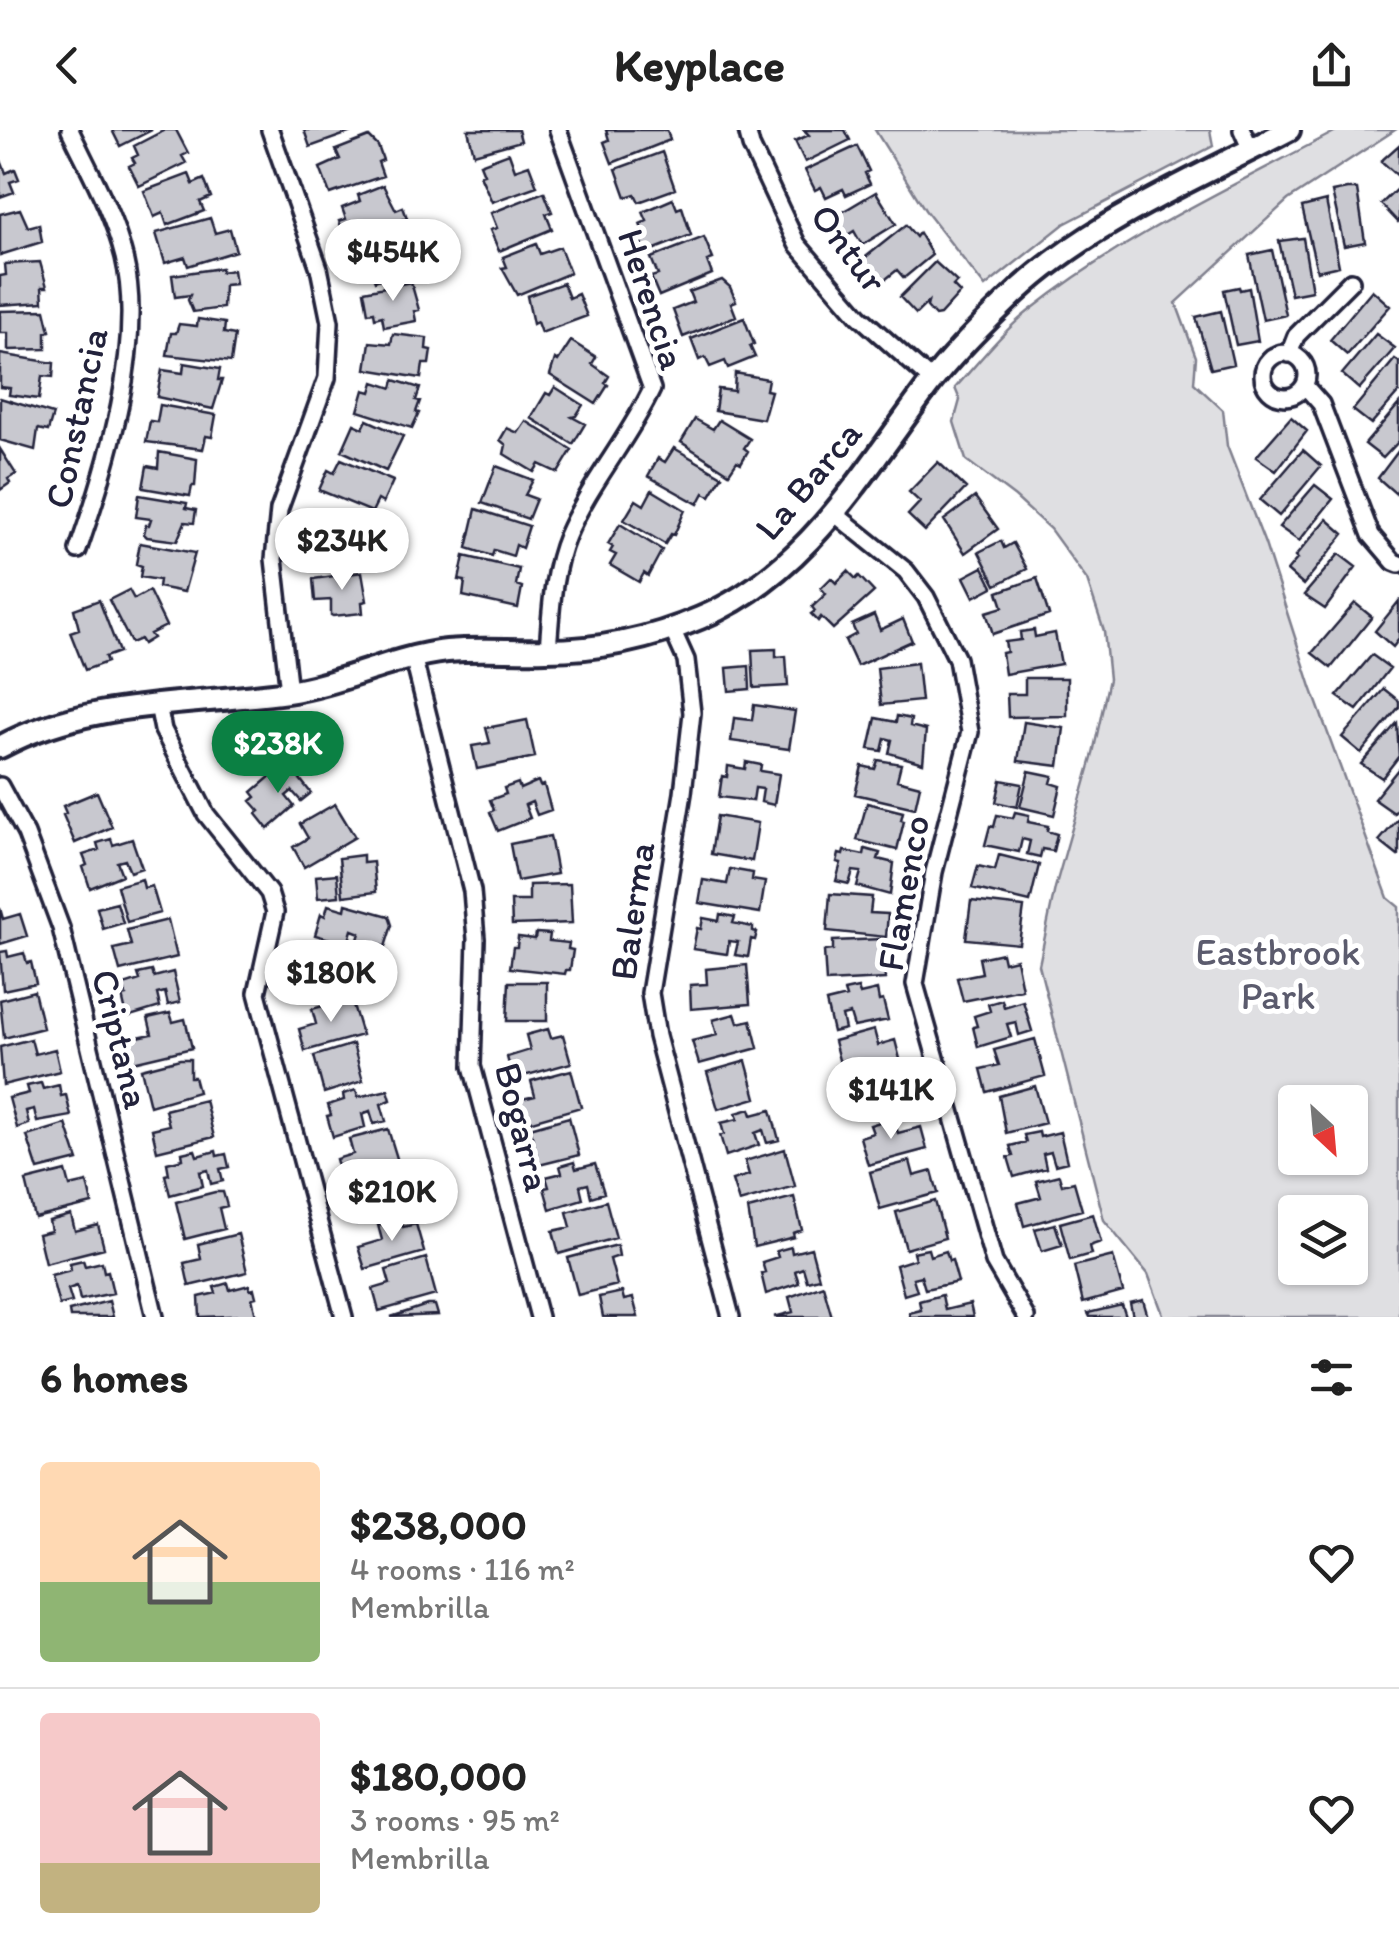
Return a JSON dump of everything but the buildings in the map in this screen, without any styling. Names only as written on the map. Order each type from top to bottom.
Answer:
[{"type":"street","name":"Constancia","points":[[70,130],[111,215],[125,260],[132,318],[102,480],[78,550]]},
{"type":"street","points":[[270,130],[319,268],[330,322],[326,378],[279,510],[274,559],[289,692]]},
{"type":"street","name":"Herencia","points":[[548,650],[556,578],[566,539],[578,512],[640,416],[652,389],[558,130]]},
{"type":"street","name":"Ontur","points":[[747,130],[797,244],[859,316],[932,381]]},
{"type":"street","points":[[1242,130],[1251,150]]},
{"type":"street","name":"La Barca","points":[[0,746],[55,721],[158,705],[289,692],[413,656],[495,649],[548,650],[632,641],[726,605],[771,576],[804,548],[932,381],[1010,298],[1093,235],[1289,130]]},
{"type":"street","points":[[1289,354],[1296,336],[1351,281]]},
{"type":"street","points":[[1305,386],[1295,395],[1282,397],[1266,385],[1266,365],[1276,356],[1289,354],[1305,366],[1305,386],[1321,404],[1371,535],[1399,564]]},
{"type":"street","name":"Flamenco","points":[[834,512],[906,570],[926,597],[956,660],[970,732],[934,872],[914,984],[994,1262],[1026,1317]]},
{"type":"street","name":"Balerma","points":[[672,628],[686,660],[692,714],[650,993],[657,1036],[731,1317]]},
{"type":"street","name":"Bogarra","points":[[413,656],[472,891],[476,939],[472,1066],[538,1317]]},
{"type":"street","points":[[158,705],[163,730],[206,814],[270,893],[274,912],[258,994],[344,1317]]},
{"type":"street","name":"Criptana","points":[[0,786],[26,834],[61,928],[155,1317]]},
{"type":"green space","points":[[875,130],[1210,130],[1213,146],[1064,224],[985,287],[925,210]]},
{"type":"green space","name":"Eastbrook Park","points":[[1338,130],[1395,130],[1288,200],[1176,303],[1196,357],[1194,383],[1223,410],[1227,446],[1265,544],[1311,687],[1388,898],[1399,907],[1399,1317],[1164,1317],[1148,1274],[1104,1220],[1039,965],[1109,679],[1104,631],[1087,580],[1050,529],[966,460],[954,422],[960,400],[955,388],[1009,328],[1065,284],[1219,192]]}]
